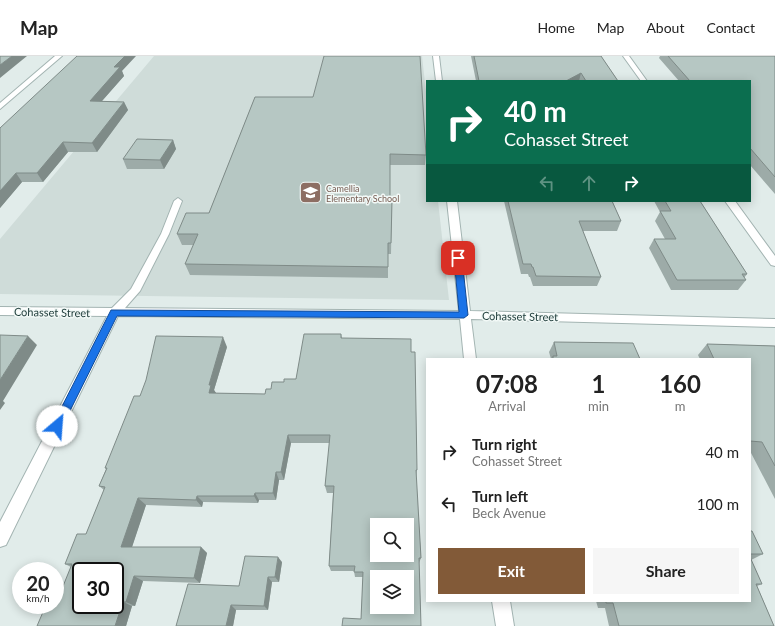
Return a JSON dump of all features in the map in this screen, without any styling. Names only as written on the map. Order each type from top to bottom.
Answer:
[{"type":"street","points":[[0,107],[59,56]]},
{"type":"street","points":[[436,56],[439,80]]},
{"type":"street","points":[[626,56],[643,80]]},
{"type":"street","points":[[452,202],[470,358]]},
{"type":"street","points":[[731,202],[775,263]]},
{"type":"street","name":"Cohasset Street","points":[[0,311],[464,315],[775,323]]},
{"type":"street","points":[[0,539],[114,312]]},
{"type":"street","points":[[501,602],[505,626]]},
{"type":"lane","points":[[114,312],[135,291],[165,234],[178,201]]},
{"type":"shaded area","points":[[154,56],[422,56],[426,92],[426,202],[438,202],[449,300],[0,294],[0,239]]},
{"type":"building","points":[[0,56],[12,56],[0,65]]},
{"type":"building","points":[[77,56],[125,56],[114,67],[120,67],[90,101],[124,102],[92,143],[63,142],[37,173],[16,173],[0,191],[0,128]]},
{"type":"building","points":[[324,56],[420,56],[426,155],[390,154],[390,200],[392,200],[391,243],[388,243],[388,267],[185,264],[198,234],[177,234],[186,213],[209,213],[255,97],[313,97]]},
{"type":"building","points":[[474,56],[601,56],[617,80],[585,80],[581,73],[568,80],[479,80]]},
{"type":"building","points":[[668,56],[775,56],[775,177],[751,149],[751,80],[689,80]]},
{"type":"building","points":[[137,139],[173,140],[160,160],[123,159]]},
{"type":"building","points":[[508,202],[612,202],[621,221],[579,221],[601,277],[536,276],[531,264],[523,264]]},
{"type":"building","points":[[666,202],[701,202],[747,274],[742,274],[746,280],[677,280],[654,239],[676,239],[660,211],[671,211]]},
{"type":"building","points":[[304,334],[341,334],[341,338],[411,339],[411,352],[415,352],[416,470],[421,558],[419,558],[421,626],[342,626],[343,618],[361,619],[363,572],[354,572],[355,566],[329,566],[334,486],[325,486],[330,435],[288,435],[281,472],[276,472],[273,493],[255,493],[254,496],[197,496],[196,500],[138,498],[121,547],[201,547],[194,578],[134,576],[126,602],[124,602],[124,562],[72,562],[72,564],[65,564],[77,534],[86,534],[105,487],[99,486],[134,396],[140,396],[146,380],[156,336],[223,337],[209,385],[211,385],[209,393],[265,394],[266,389],[271,389],[272,382],[284,382],[284,379],[296,379]]},
{"type":"building","points":[[0,335],[28,336],[0,380]]},
{"type":"building","points":[[554,342],[633,343],[640,358],[553,358],[553,356],[557,356]]},
{"type":"building","points":[[707,344],[775,346],[775,466],[762,442],[751,441],[751,358],[714,358]]},
{"type":"building","points":[[751,531],[752,531],[763,554],[751,554]]},
{"type":"building","points":[[245,556],[278,557],[275,577],[268,577],[264,606],[231,605],[226,626],[176,626],[188,584],[239,586]]},
{"type":"building","points":[[751,559],[762,584],[756,584],[774,626],[619,626],[613,603],[606,603],[751,602]]},
{"type":"building","points":[[72,564],[72,614],[119,614],[115,626],[37,626],[42,614],[64,614],[64,584]]},
{"type":"place","name":"Camellia Elementary School","points":[[311,193]]},
{"type":"route","points":[[57,426],[114,312],[464,315],[458,258]]}]
